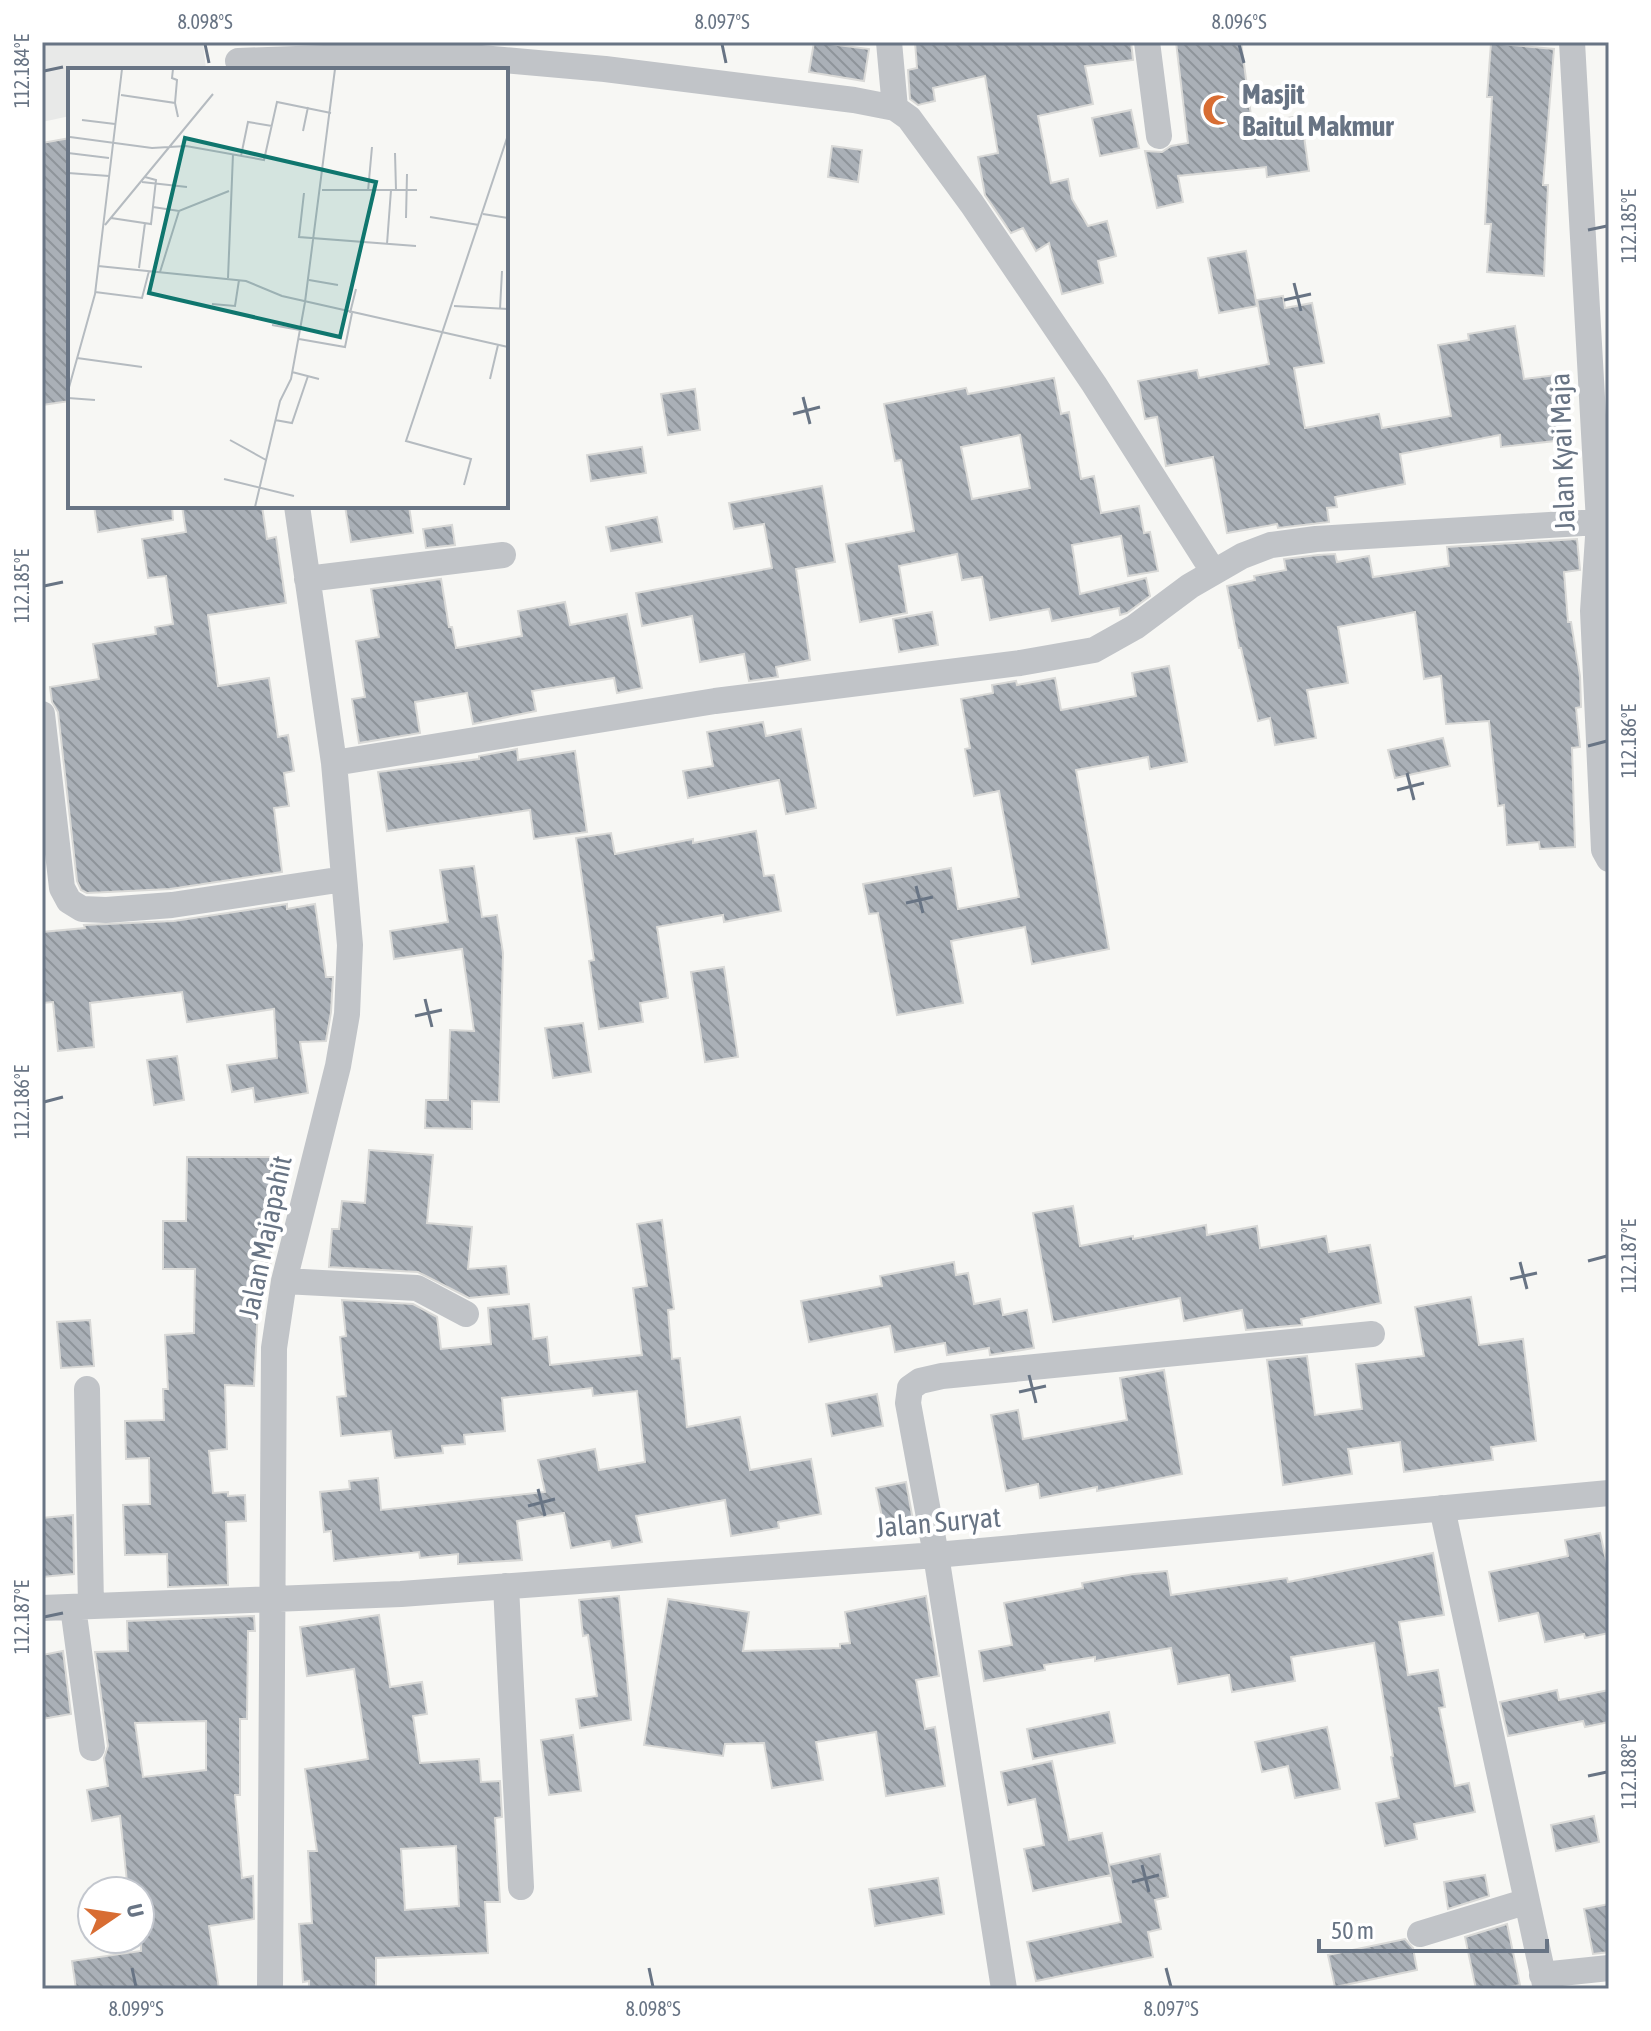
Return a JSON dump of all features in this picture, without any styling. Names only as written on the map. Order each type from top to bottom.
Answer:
[{"type":"street","points":[[889,42],[895,108]]},
{"type":"street","points":[[1147,42],[1159,136]]},
{"type":"street","name":"Jalan Kyai Maja","points":[[1572,42],[1599,522],[1604,850],[1609,859]]},
{"type":"street","points":[[238,58],[436,54],[605,69],[854,100],[895,108],[909,118],[981,217],[1094,384],[1201,579]]},
{"type":"street","name":"Jalan Majapahit","points":[[270,1989],[274,1348],[284,1281],[338,1066],[347,1014],[350,945],[334,763],[297,508]]},
{"type":"street","points":[[334,763],[715,701],[1020,663],[1094,650],[1135,627],[1201,579],[1242,556],[1271,545],[1316,539],[1599,522]]},
{"type":"street","points":[[307,579],[503,555]]},
{"type":"street","points":[[42,714],[62,888],[69,901],[82,909],[172,905],[344,879]]},
{"type":"street","points":[[284,1281],[417,1288],[466,1314]]},
{"type":"street","points":[[1004,1989],[936,1555],[908,1403],[910,1388],[920,1381],[942,1376],[1372,1334]]},
{"type":"street","points":[[87,1389],[82,1606],[92,1748]]},
{"type":"street","name":"Jalan Suryat","points":[[42,1608],[271,1600],[936,1555],[1609,1493]]},
{"type":"street","points":[[1442,1508],[1544,1982],[1609,1968]]},
{"type":"street","points":[[506,1586],[521,1887]]},
{"type":"street","points":[[1420,1934],[1525,1902]]},
{"type":"shaded area","points":[[42,42],[203,42],[206,68],[68,68],[68,116],[42,122]]},
{"type":"building","points":[[814,42],[869,49],[864,81],[809,72]]},
{"type":"building","points":[[915,42],[1131,42],[1133,60],[1085,66],[1093,104],[1038,116],[1051,183],[1068,179],[1072,199],[1088,226],[1107,221],[1116,256],[1098,261],[1103,283],[1062,294],[1049,243],[1036,251],[1023,228],[1011,233],[985,195],[978,157],[998,153],[985,76],[933,88],[935,101],[918,105],[910,99],[908,70],[917,68]]},
{"type":"building","points":[[1176,42],[1241,42],[1252,123],[1301,116],[1309,171],[1267,177],[1266,167],[1178,176],[1183,202],[1157,208],[1145,151],[1162,152],[1171,146],[1188,143]]},
{"type":"building","points":[[1491,43],[1554,49],[1543,185],[1548,185],[1544,276],[1487,272],[1491,224],[1485,224],[1492,97],[1487,97]]},
{"type":"building","points":[[1131,110],[1139,148],[1100,156],[1092,118]]},
{"type":"building","points":[[68,138],[68,401],[42,405],[42,143]]},
{"type":"building","points":[[832,146],[862,150],[858,182],[828,177]]},
{"type":"building","points":[[1246,251],[1257,306],[1219,313],[1208,258]]},
{"type":"building","points":[[1283,296],[1285,308],[1312,303],[1324,363],[1294,368],[1305,428],[1379,414],[1382,428],[1451,416],[1438,345],[1469,340],[1468,334],[1515,326],[1524,379],[1556,375],[1564,440],[1501,447],[1500,435],[1400,454],[1405,484],[1335,497],[1337,507],[1327,508],[1329,522],[1278,528],[1277,524],[1227,533],[1213,457],[1166,466],[1157,417],[1145,419],[1138,381],[1197,370],[1199,378],[1269,364],[1257,300]]},
{"type":"building","points":[[1054,378],[1061,414],[1069,412],[1081,479],[1094,476],[1101,513],[1139,506],[1144,533],[1150,532],[1158,571],[1128,576],[1121,536],[1072,545],[1080,594],[1146,578],[1150,596],[1120,615],[1119,608],[1052,621],[1049,609],[990,620],[982,577],[962,580],[957,554],[899,566],[907,613],[860,622],[846,544],[914,531],[901,460],[895,461],[884,404],[966,388],[968,394]],"holes":[[[1020,435],[1030,488],[972,499],[961,447]]]},
{"type":"building","points":[[695,389],[700,430],[668,435],[661,394]]},
{"type":"building","points":[[642,447],[646,473],[591,481],[587,455]]},
{"type":"building","points":[[822,486],[835,562],[796,569],[810,660],[776,667],[778,677],[749,681],[744,654],[700,662],[692,616],[642,626],[636,593],[772,568],[764,524],[734,529],[729,503]]},
{"type":"building","points":[[94,508],[172,508],[173,520],[98,532]]},
{"type":"building","points":[[182,508],[262,508],[267,539],[276,537],[286,603],[208,615],[218,686],[269,678],[278,737],[288,735],[294,771],[284,773],[289,806],[274,808],[282,872],[170,889],[87,893],[81,890],[77,881],[58,712],[52,702],[50,687],[99,679],[93,644],[156,634],[155,627],[173,624],[166,576],[148,578],[142,539],[186,532]]},
{"type":"building","points":[[345,508],[409,508],[413,533],[351,542]]},
{"type":"building","points":[[657,517],[662,542],[611,551],[606,527]]},
{"type":"building","points":[[452,525],[455,545],[426,548],[423,529]]},
{"type":"building","points":[[1577,539],[1580,570],[1564,572],[1568,622],[1571,622],[1580,676],[1581,707],[1576,708],[1580,747],[1572,748],[1575,847],[1540,849],[1539,842],[1507,845],[1504,805],[1498,806],[1489,721],[1446,724],[1441,676],[1424,679],[1415,612],[1338,627],[1348,683],[1307,690],[1316,738],[1275,745],[1270,718],[1258,721],[1227,586],[1255,580],[1254,576],[1286,570],[1284,559],[1335,554],[1337,562],[1369,556],[1373,577],[1449,566],[1447,547]]},
{"type":"building","points":[[441,579],[456,648],[522,636],[518,611],[565,602],[570,625],[627,614],[642,688],[617,693],[614,678],[532,691],[536,711],[473,724],[467,693],[415,702],[420,733],[359,743],[352,699],[365,697],[356,641],[379,637],[371,589]]},
{"type":"building","points":[[932,612],[938,645],[899,652],[893,619]]},
{"type":"building","points":[[1169,666],[1187,762],[1150,769],[1148,757],[1076,770],[1109,949],[1032,964],[1025,927],[951,941],[963,1003],[897,1015],[878,913],[869,914],[863,884],[951,868],[958,909],[1019,897],[999,791],[974,796],[965,749],[970,748],[961,699],[993,693],[992,685],[1016,681],[1017,685],[1055,678],[1061,710],[1136,696],[1132,673]]},
{"type":"building","points":[[763,722],[766,736],[801,729],[816,808],[786,814],[779,780],[688,798],[683,771],[713,766],[707,732]]},
{"type":"building","points":[[1443,738],[1450,766],[1395,778],[1388,750]]},
{"type":"building","points":[[517,749],[518,760],[575,751],[587,832],[534,839],[530,810],[387,831],[378,772],[479,759],[479,756]]},
{"type":"building","points":[[756,831],[764,876],[774,875],[781,911],[724,922],[723,915],[657,927],[668,998],[640,1003],[643,1022],[599,1029],[589,961],[594,960],[576,838],[611,833],[615,854]]},
{"type":"building","points":[[474,866],[482,917],[497,915],[503,953],[499,1102],[472,1101],[472,1129],[425,1128],[426,1100],[448,1100],[450,1030],[474,1031],[462,949],[394,959],[390,931],[448,922],[440,870]]},
{"type":"building","points":[[287,904],[287,909],[315,904],[326,977],[333,977],[326,1041],[300,1042],[308,1093],[255,1102],[253,1088],[232,1092],[227,1065],[277,1058],[274,1009],[187,1022],[182,992],[90,1003],[94,1047],[58,1051],[53,1002],[42,1003],[42,932],[85,928],[84,925],[174,921]]},
{"type":"building","points":[[724,967],[738,1057],[705,1062],[691,972]]},
{"type":"building","points":[[583,1023],[591,1072],[553,1078],[545,1028]]},
{"type":"building","points":[[177,1056],[184,1100],[154,1105],[147,1060]]},
{"type":"building","points":[[369,1150],[433,1155],[427,1223],[472,1227],[468,1269],[506,1266],[509,1294],[469,1298],[418,1272],[329,1267],[332,1229],[339,1229],[342,1201],[365,1203]]},
{"type":"building","points":[[187,1157],[278,1157],[276,1221],[273,1221],[270,1270],[260,1270],[254,1386],[225,1385],[227,1449],[209,1451],[213,1493],[245,1495],[246,1521],[226,1522],[228,1585],[168,1587],[167,1554],[125,1555],[123,1505],[150,1504],[149,1458],[126,1459],[125,1421],[164,1420],[163,1389],[168,1389],[165,1335],[194,1333],[195,1269],[163,1269],[163,1221],[186,1221]]},
{"type":"building","points":[[1073,1206],[1080,1246],[1206,1225],[1207,1235],[1257,1226],[1260,1248],[1326,1236],[1329,1252],[1370,1245],[1381,1303],[1301,1319],[1302,1325],[1246,1330],[1242,1310],[1184,1321],[1180,1298],[1053,1322],[1033,1213]]},
{"type":"building","points":[[662,1220],[674,1309],[668,1310],[672,1359],[680,1358],[687,1427],[740,1417],[750,1470],[811,1459],[821,1514],[778,1522],[779,1528],[731,1536],[725,1500],[636,1516],[642,1542],[612,1548],[610,1541],[571,1548],[564,1513],[517,1521],[522,1560],[458,1564],[458,1554],[420,1558],[419,1552],[334,1561],[331,1531],[324,1532],[320,1492],[350,1489],[349,1481],[378,1478],[381,1510],[545,1492],[538,1460],[595,1449],[599,1470],[645,1462],[637,1391],[593,1396],[592,1388],[502,1398],[505,1431],[464,1435],[465,1444],[442,1446],[443,1453],[395,1458],[391,1431],[341,1436],[337,1397],[346,1396],[340,1337],[346,1336],[342,1300],[413,1304],[437,1317],[441,1349],[491,1344],[488,1308],[529,1304],[533,1339],[547,1337],[550,1365],[642,1355],[633,1288],[647,1286],[637,1224]]},
{"type":"building","points":[[954,1262],[956,1275],[968,1273],[974,1304],[1000,1299],[1003,1315],[1027,1310],[1034,1348],[990,1355],[989,1348],[947,1355],[945,1343],[895,1352],[890,1326],[809,1342],[801,1301],[882,1286],[880,1276]]},
{"type":"building","points":[[1471,1297],[1479,1345],[1523,1339],[1536,1441],[1491,1447],[1493,1460],[1404,1472],[1400,1442],[1348,1449],[1352,1474],[1283,1485],[1267,1360],[1307,1356],[1315,1415],[1362,1409],[1356,1364],[1424,1356],[1415,1307]]},
{"type":"building","points":[[90,1320],[94,1366],[61,1368],[57,1322]]},
{"type":"building","points":[[1164,1370],[1182,1474],[1097,1491],[1097,1487],[1040,1498],[1038,1484],[1006,1491],[991,1415],[1018,1410],[1023,1439],[1127,1420],[1120,1378]]},
{"type":"building","points":[[877,1394],[883,1426],[832,1436],[826,1404]]},
{"type":"building","points":[[906,1482],[914,1526],[885,1532],[876,1488]]},
{"type":"building","points":[[73,1515],[74,1574],[42,1577],[42,1518]]},
{"type":"building","points":[[1600,1533],[1609,1573],[1609,1633],[1585,1638],[1584,1634],[1545,1642],[1538,1613],[1499,1621],[1489,1572],[1568,1556],[1565,1540]]},
{"type":"building","points":[[1433,1553],[1444,1615],[1399,1622],[1408,1675],[1438,1670],[1445,1707],[1439,1708],[1455,1786],[1469,1783],[1475,1812],[1414,1824],[1417,1839],[1385,1846],[1376,1803],[1399,1798],[1374,1643],[1291,1657],[1295,1681],[1232,1692],[1229,1675],[1178,1684],[1171,1648],[1095,1661],[1095,1657],[1044,1665],[1045,1670],[984,1681],[979,1651],[1012,1645],[1004,1603],[1083,1588],[1082,1583],[1134,1574],[1167,1571],[1171,1595],[1287,1578],[1288,1582]]},
{"type":"building","points":[[619,1596],[631,1720],[580,1728],[576,1699],[597,1696],[588,1635],[583,1636],[579,1600]]},
{"type":"building","points":[[926,1596],[939,1676],[916,1680],[925,1729],[935,1727],[945,1786],[886,1796],[876,1732],[816,1742],[823,1780],[772,1788],[764,1743],[725,1744],[723,1756],[644,1745],[668,1599],[749,1612],[743,1651],[840,1648],[840,1644],[850,1643],[845,1612]]},
{"type":"building","points":[[379,1615],[390,1687],[422,1682],[427,1714],[413,1716],[420,1763],[479,1759],[481,1782],[500,1781],[502,1817],[495,1818],[500,1902],[485,1902],[488,1953],[376,1958],[376,1989],[309,1989],[309,1981],[303,1982],[299,1924],[312,1923],[308,1851],[317,1851],[305,1769],[368,1759],[354,1669],[307,1676],[300,1627]],"holes":[[[456,1846],[459,1906],[405,1910],[401,1849]]]},
{"type":"building","points":[[254,1616],[255,1631],[248,1631],[247,1719],[240,1719],[240,1795],[235,1795],[242,1878],[253,1876],[254,1919],[209,1926],[219,1989],[76,1989],[72,1961],[113,1955],[156,1955],[156,1875],[126,1875],[120,1816],[92,1821],[87,1790],[108,1786],[104,1758],[108,1746],[95,1652],[128,1651],[127,1621]],"holes":[[[206,1721],[206,1770],[143,1777],[135,1723]]]},
{"type":"building","points":[[63,1651],[71,1714],[42,1719],[42,1655]]},
{"type":"building","points":[[1557,1690],[1559,1700],[1609,1690],[1609,1722],[1585,1727],[1583,1721],[1508,1736],[1500,1702]]},
{"type":"building","points":[[1109,1712],[1115,1743],[1033,1759],[1027,1729]]},
{"type":"building","points":[[1327,1727],[1340,1789],[1295,1798],[1288,1766],[1262,1772],[1255,1742]]},
{"type":"building","points":[[573,1735],[581,1791],[549,1795],[541,1740]]},
{"type":"building","points":[[1052,1761],[1069,1840],[1102,1833],[1111,1875],[1033,1891],[1024,1849],[1044,1845],[1035,1799],[1008,1805],[1001,1772]]},
{"type":"building","points":[[1594,1816],[1599,1842],[1556,1851],[1551,1825]]},
{"type":"building","points":[[1160,1854],[1168,1897],[1155,1900],[1161,1929],[1148,1932],[1153,1957],[1036,1981],[1027,1942],[1121,1922],[1109,1865]]},
{"type":"building","points":[[1485,1875],[1489,1896],[1448,1909],[1444,1882]]},
{"type":"building","points":[[938,1878],[944,1914],[875,1926],[869,1889]]},
{"type":"building","points":[[1609,1904],[1609,1952],[1593,1954],[1584,1909]]},
{"type":"building","points":[[1507,1924],[1520,1985],[1476,1989],[1465,1937]]},
{"type":"building","points":[[1405,1939],[1413,1948],[1417,1970],[1335,1987],[1328,1955]]},
{"type":"place","name":"Masjit Baitul Makmur","points":[[1218,110]]}]
